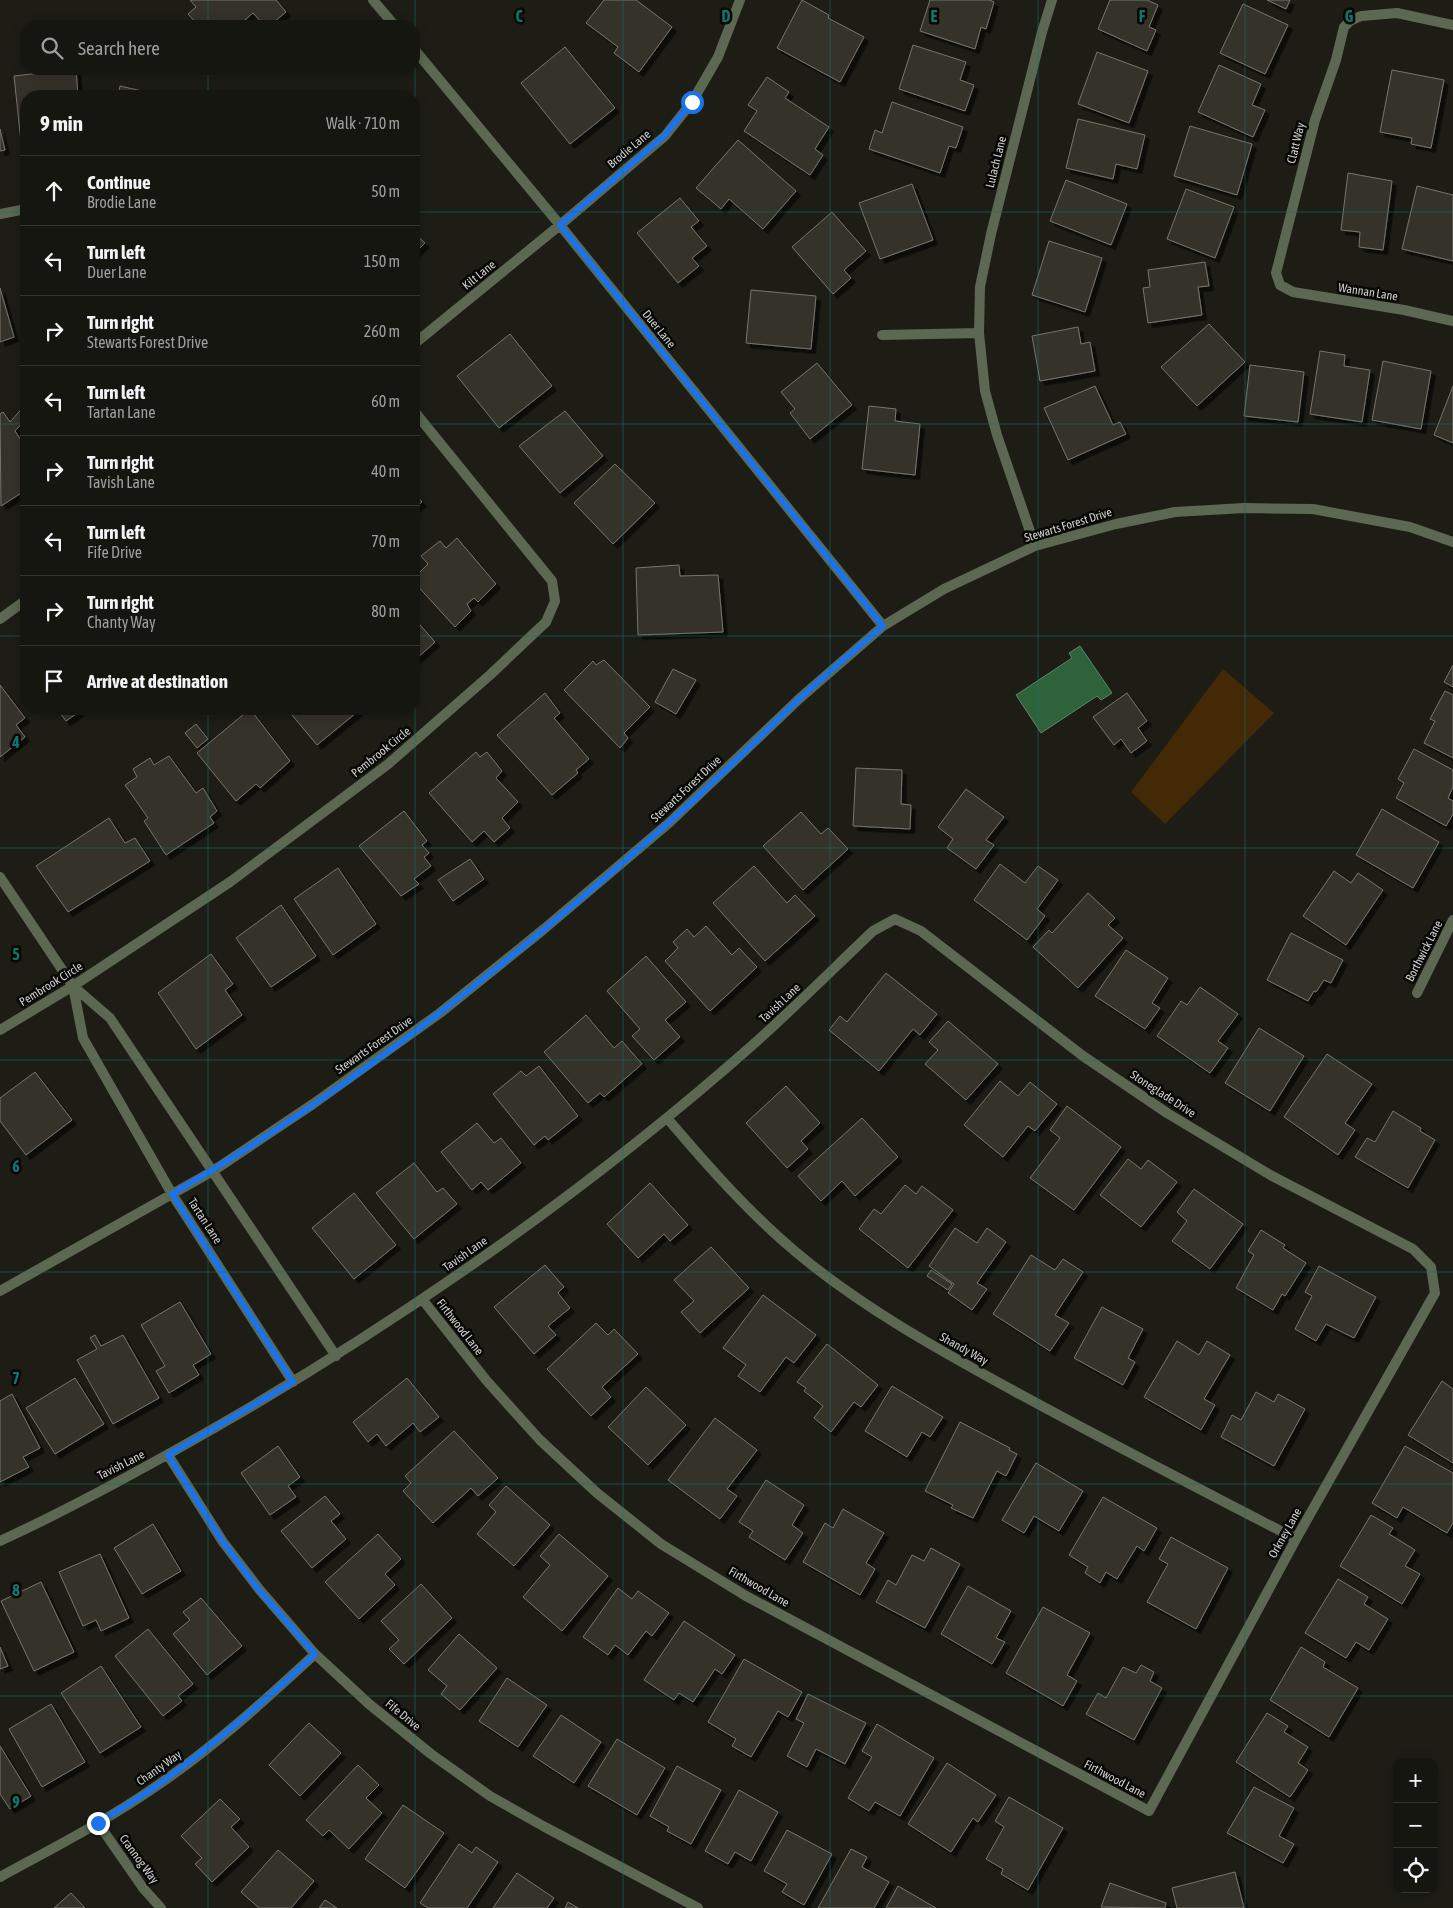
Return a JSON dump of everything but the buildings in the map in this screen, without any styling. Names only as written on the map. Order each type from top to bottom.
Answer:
[{"type":"street","points":[[373,0],[390,20]]},
{"type":"street","name":"Brodie Lane","points":[[560,225],[664,136],[692,102],[718,57],[740,0]]},
{"type":"street","name":"Lulach Lane","points":[[1035,546],[997,435],[985,391],[979,332],[980,287],[990,234],[1052,0]]},
{"type":"street","name":"Clatt Way","points":[[1280,286],[1276,273],[1315,120],[1336,60],[1344,27],[1350,21],[1361,16],[1397,13],[1453,25]]},
{"type":"street","name":"Duer Lane","points":[[420,56],[560,225],[883,626]]},
{"type":"street","points":[[0,214],[20,210]]},
{"type":"street","name":"Kilt Lane","points":[[420,339],[560,225]]},
{"type":"street","name":"Wannan Lane","points":[[1280,286],[1307,296],[1404,310],[1453,321]]},
{"type":"street","points":[[882,335],[979,332]]},
{"type":"street","name":"Pembrook Circle","points":[[0,1030],[73,986],[230,882],[386,765],[490,675],[546,622],[555,601],[552,581],[420,418]]},
{"type":"street","name":"Stewarts Forest Drive","points":[[0,1290],[213,1171],[313,1104],[440,1013],[544,929],[669,823],[799,699],[883,626],[944,589],[1035,546],[1116,524],[1175,512],[1244,508],[1313,509],[1410,528],[1453,542]]},
{"type":"street","points":[[0,619],[20,604]]},
{"type":"street","name":"Tartan Lane","points":[[0,877],[73,986],[110,1018],[336,1356]]},
{"type":"street","name":"Tavish Lane","points":[[0,1541],[168,1455],[293,1382],[422,1299],[526,1227],[667,1118],[757,1042],[873,931],[895,919]]},
{"type":"street","name":"Stoneglade Drive","points":[[895,919],[922,931],[1083,1056],[1167,1113],[1272,1176],[1413,1249],[1431,1267]]},
{"type":"street","name":"Borthwick Lane","points":[[1416,993],[1453,920]]},
{"type":"street","name":"Tartan Lane","points":[[73,986],[83,1038],[172,1194],[293,1382]]},
{"type":"street","name":"Shandy Way","points":[[667,1118],[751,1211],[797,1253],[857,1298],[952,1357],[1062,1417],[1296,1538]]},
{"type":"street","name":"Orkney Lane","points":[[1149,1811],[1296,1538],[1434,1293],[1431,1267]]},
{"type":"street","name":"Firthwood Lane","points":[[422,1299],[486,1380],[540,1440],[597,1493],[661,1544],[746,1596],[1149,1811]]},
{"type":"street","name":"Fife Drive","points":[[168,1455],[223,1542],[259,1590],[315,1654],[376,1710],[431,1754],[490,1796],[698,1908]]},
{"type":"street","name":"Chanty Way","points":[[0,1877],[98,1823],[158,1785],[213,1744],[268,1698],[315,1654]]},
{"type":"street","name":"Crannog Way","points":[[98,1823],[143,1888],[161,1908]]},
{"type":"shaded area","points":[[1080,646],[1112,693],[1101,700],[1097,696],[1041,733],[1016,695],[1072,658],[1069,653]]},
{"type":"shaded area","points":[[1223,669],[1274,713],[1165,824],[1131,792]]},
{"type":"route","points":[[98,1823],[158,1785],[213,1744],[268,1698],[315,1654],[259,1590],[223,1542],[168,1455],[293,1382],[172,1194],[213,1171],[313,1104],[440,1013],[544,929],[669,823],[799,699],[883,626],[560,225],[664,136],[692,102]]}]
